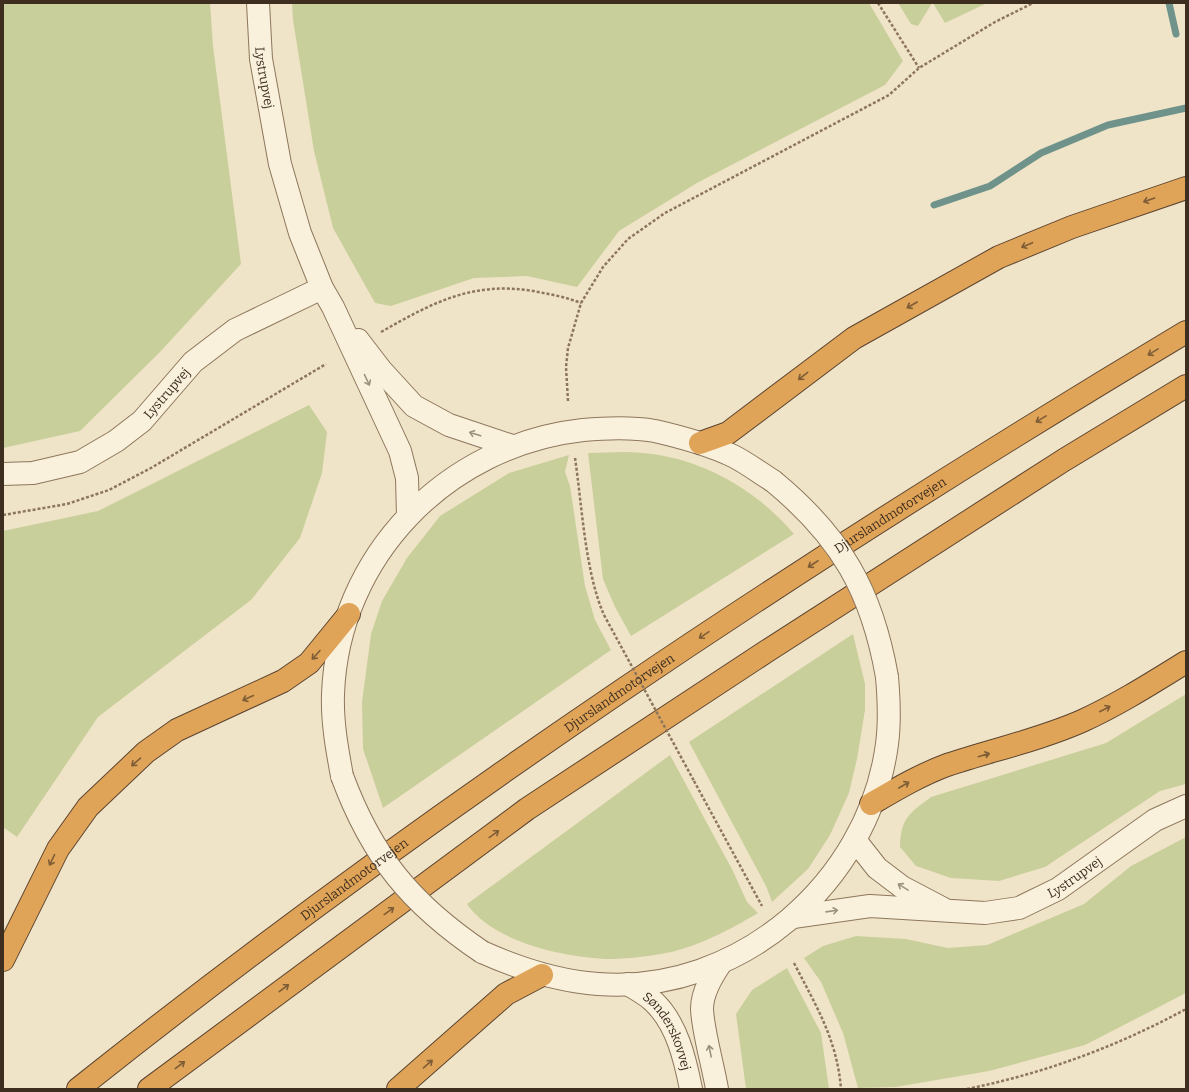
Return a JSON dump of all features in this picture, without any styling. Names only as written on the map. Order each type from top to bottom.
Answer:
[{"type":"highway","points":[[700,443],[728,433],[854,338],[999,257],[1072,227],[1186,188]]},
{"type":"highway","name":"Djurslandmotorvejen","points":[[78,1089],[285,930],[499,773],[738,612],[1038,420],[1186,332]]},
{"type":"highway","points":[[149,1089],[527,809],[773,646],[1064,460],[1186,386]]},
{"type":"highway","points":[[3,960],[58,848],[88,807],[146,752],[177,730],[284,681],[309,663],[349,614]]},
{"type":"highway","points":[[871,804],[910,781],[946,766],[1021,744],[1082,721],[1139,691],[1186,662]]},
{"type":"highway","points":[[398,1089],[506,994],[542,975]]},
{"type":"street","name":"Lystrupvej","points":[[258,3],[260,59],[280,164],[300,233],[322,288],[333,307],[400,451],[407,478],[408,516]]},
{"type":"street","name":"Lystrupvej","points":[[3,474],[33,473],[80,462],[116,441],[142,421],[193,362],[235,330],[322,288]]},
{"type":"street","name":"Lystrupvej","points":[[333,307],[381,370],[414,406],[449,425],[512,446]]},
{"type":"street","points":[[606,428],[653,431],[700,443],[734,456],[774,481],[799,502],[822,527],[842,553],[859,582],[872,613],[881,644],[887,677],[889,712],[887,744],[881,774],[871,804],[855,840],[838,869],[826,884],[793,917],[770,934],[721,963],[660,981],[628,984],[592,984],[542,975],[515,966],[482,952],[455,934],[430,913],[406,889],[390,869],[368,836],[342,776],[335,735],[333,694],[338,654],[349,614],[364,579],[384,546],[408,516],[439,487],[474,464],[512,446],[558,433],[606,428]]},
{"type":"street","name":"Lystrupvej","points":[[793,917],[870,906],[985,913],[1019,908],[1058,890],[1155,820],[1186,806]]},
{"type":"street","name":"Lystrupvej","points":[[855,840],[877,868],[902,887],[950,912]]},
{"type":"street","points":[[717,1089],[702,1008],[707,988],[721,963]]},
{"type":"street","name":"Sønderskovvej","points":[[628,984],[654,1002],[669,1023],[684,1055],[691,1089]]},
{"type":"path","points":[[878,3],[919,68]]},
{"type":"path","points":[[568,401],[566,367],[568,348],[581,303],[603,267],[628,239],[665,213],[888,95],[919,68],[995,22],[1033,3]]},
{"type":"path","points":[[377,334],[423,308],[461,293],[474,290],[507,288],[522,289],[543,292],[581,303]]},
{"type":"path","points":[[3,515],[67,504],[109,490],[151,468],[326,364]]},
{"type":"path","points":[[576,458],[589,558],[597,595],[604,615],[762,906]]},
{"type":"path","points":[[794,963],[829,1031],[838,1061],[841,1089]]},
{"type":"path","points":[[967,1089],[1044,1071],[1084,1057],[1137,1034],[1186,1009]]},
{"type":"green space","points":[[3,3],[210,3],[213,46],[241,264],[160,352],[80,431],[3,448]]},
{"type":"green space","points":[[292,3],[869,3],[903,61],[885,85],[697,183],[619,231],[577,287],[527,276],[474,278],[391,306],[375,303],[333,228],[314,151],[293,20]]},
{"type":"green space","points":[[898,3],[932,3],[918,26],[911,24]]},
{"type":"green space","points":[[933,3],[987,3],[945,23]]},
{"type":"green space","points":[[309,405],[327,432],[322,473],[300,538],[251,600],[98,717],[17,837],[3,827],[3,531],[98,511]]},
{"type":"green space","points":[[588,453],[643,453],[686,461],[726,478],[745,490],[763,503],[794,534],[631,636],[615,607],[603,579]]},
{"type":"green space","points":[[569,455],[565,472],[570,486],[585,586],[595,620],[611,650],[383,808],[363,749],[362,702],[371,634],[382,601],[407,558],[440,516],[509,473]]},
{"type":"green space","points":[[853,634],[865,684],[865,710],[857,759],[849,793],[830,835],[808,869],[772,902],[766,886],[689,742]]},
{"type":"green space","points":[[1186,694],[1186,784],[1160,791],[1045,867],[999,881],[951,878],[916,866],[900,847],[904,822],[912,812],[931,797],[1106,743]]},
{"type":"green space","points":[[670,755],[733,871],[747,902],[758,913],[712,938],[692,946],[666,953],[610,959],[592,958],[552,951],[512,938],[494,928],[479,917],[467,904]]},
{"type":"green space","points":[[1186,837],[1186,993],[1085,1045],[989,1071],[896,1087],[858,1088],[843,1033],[821,982],[804,958],[823,946],[856,936],[906,939],[948,948],[987,945],[1084,904],[1131,866]]},
{"type":"green space","points":[[787,968],[821,1033],[829,1089],[746,1089],[736,1014],[752,990]]},
{"type":"waterway","points":[[1169,3],[1176,34]]},
{"type":"waterway","points":[[934,205],[990,186],[1041,153],[1108,125],[1186,108]]}]
